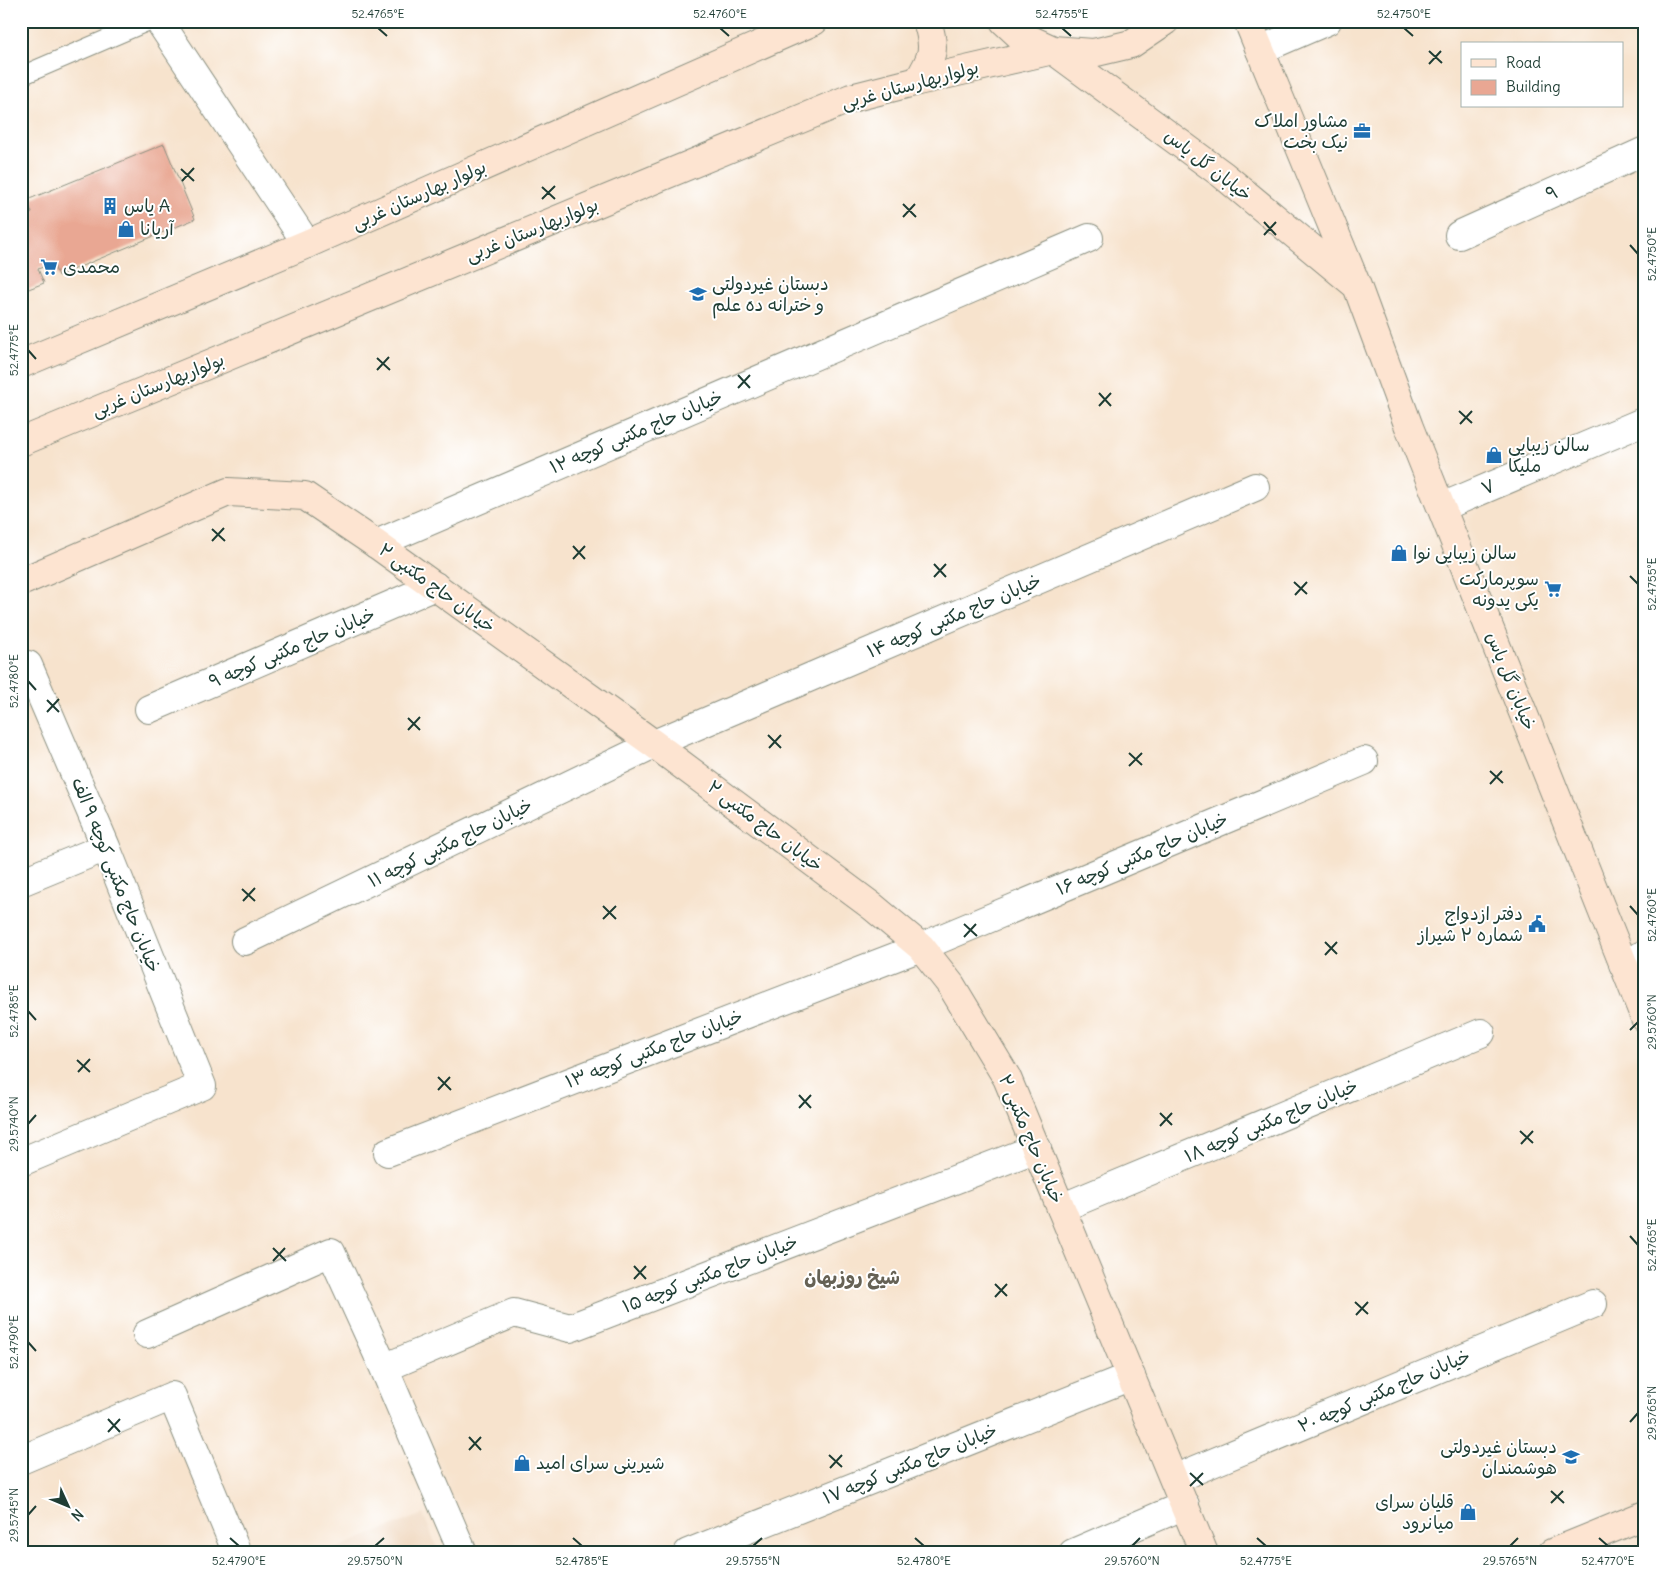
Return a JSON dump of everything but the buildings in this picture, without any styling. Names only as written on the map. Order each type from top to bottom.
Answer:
[{"type":"street","points":[[159,21],[307,244]]},
{"type":"street","name":"بولوار بهارستان غربی","points":[[21,364],[307,244],[814,21]]},
{"type":"street","points":[[918,81],[930,62],[933,40],[927,21]]},
{"type":"street","points":[[1004,21],[1018,34],[1053,50],[1093,53],[1131,44],[1164,21]]},
{"type":"street","name":"خیابان گل یاس","points":[[1248,21],[1357,286],[1442,507],[1634,959],[1645,1018]]},
{"type":"street","points":[[1260,50],[1327,21]]},
{"type":"street","name":"بولواربهارستان غربی","points":[[21,442],[851,98],[1053,50]]},
{"type":"street","name":"خیابان گل یاس","points":[[1053,50],[1223,175],[1357,286]]},
{"type":"street","name":"۹","points":[[1459,235],[1645,151]]},
{"type":"street","name":"خیابان حاج مکتبی کوچه ۱۲","points":[[376,544],[1089,238]]},
{"type":"street","name":"۷","points":[[1442,507],[1645,421]]},
{"type":"street","name":"خیابان حاج مکتبی کوچه ۱۴","points":[[654,744],[1255,487]]},
{"type":"street","name":"خیابان حاج مکتبی ۲","points":[[21,582],[228,492],[305,496],[376,544],[654,744],[874,907],[921,947],[951,985],[1007,1078],[1204,1553]]},
{"type":"street","name":"خیابان حاج مکتبی کوچه ۹","points":[[149,709],[435,586]]},
{"type":"street","name":"خیابان حاج مکتبی کوچه ۹ الف","points":[[21,1162],[202,1086],[106,847],[28,665]]},
{"type":"street","name":"خیابان حاج مکتبی کوچه ۱۱","points":[[245,941],[654,744]]},
{"type":"street","name":"خیابان حاج مکتبی کوچه ۱۶","points":[[921,947],[1364,761]]},
{"type":"street","points":[[21,882],[106,847]]},
{"type":"street","name":"خیابان حاج مکتبی کوچه ۱۳","points":[[388,1152],[921,947]]},
{"type":"street","name":"خیابان حاج مکتبی کوچه ۱۸","points":[[1061,1208],[1481,1033]]},
{"type":"street","name":"خیابان حاج مکتبی کوچه ۱۵","points":[[384,1368],[514,1313],[570,1328],[1036,1148]]},
{"type":"street","points":[[147,1334],[331,1252],[384,1368],[463,1553]]},
{"type":"street","name":"خیابان حاج مکتبی کوچه ۲۰","points":[[1174,1479],[1593,1304]]},
{"type":"street","name":"خیابان حاج مکتبی کوچه ۱۷","points":[[688,1553],[1131,1376]]},
{"type":"street","points":[[21,1460],[172,1396],[238,1553]]},
{"type":"street","points":[[1073,1553],[1185,1505]]},
{"type":"street","points":[[1552,1553],[1645,1515]]},
{"type":"lane","points":[[21,76],[149,21]]},
{"type":"shaded area","points":[[423,1514],[439,1553],[324,1553]]},
{"type":"place","name":"مشاور املاک نیک بخت","points":[[1362,131]]},
{"type":"place","name":"یاس A","points":[[110,206]]},
{"type":"place","name":"آریانا","points":[[126,229]]},
{"type":"place","name":"محمدی","points":[[49,267]]},
{"type":"place","name":"دبستان غیردولتی و خترانه ده علم","points":[[698,294]]},
{"type":"place","name":"سالن زیبایی ملیکا","points":[[1494,455]]},
{"type":"place","name":"سالن زیبایی نوا","points":[[1399,553]]},
{"type":"place","name":"سوپرمارکت یکی یدونه","points":[[1553,589]]},
{"type":"place","name":"دفتر ازدواج شماره ۲ شیراز","points":[[1537,924]]},
{"type":"place","name":"دبستان غیردولتی هوشمندان","points":[[1571,1457]]},
{"type":"place","name":"شیرینی سرای امید","points":[[522,1463]]},
{"type":"place","name":"قلیان سرای میانرود","points":[[1468,1512]]},
{"type":"district","name":"شیخ روزبهان","points":[[852,1277]]}]
